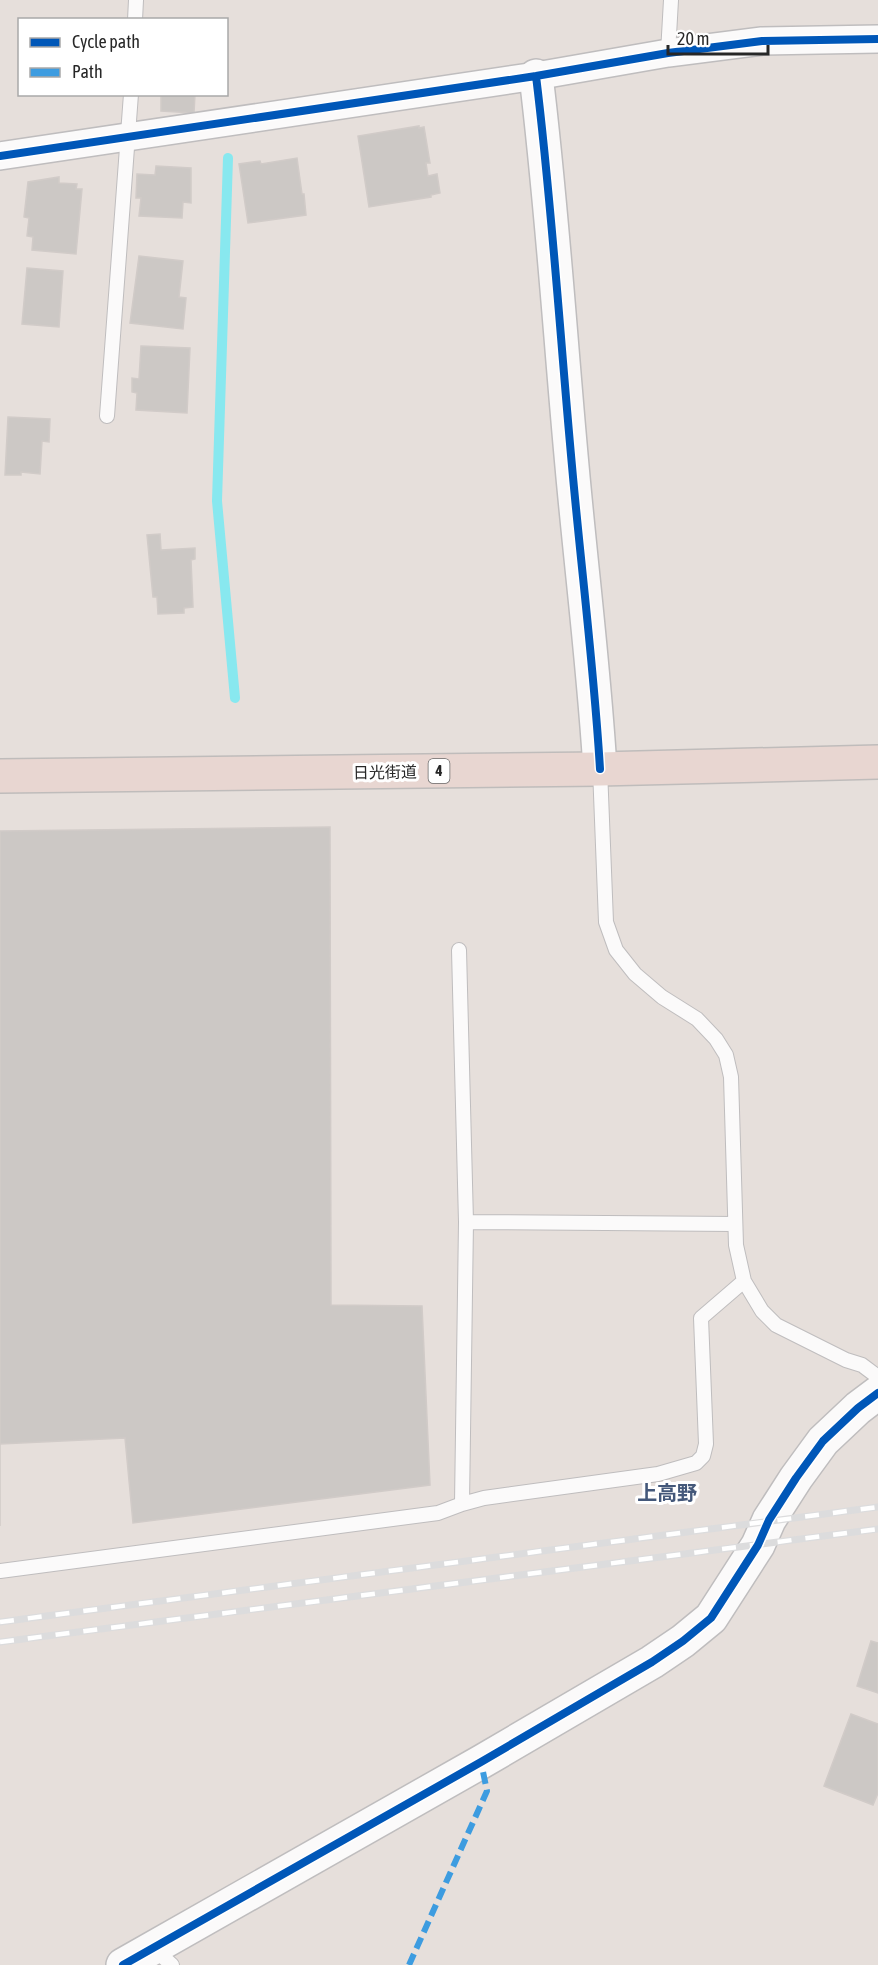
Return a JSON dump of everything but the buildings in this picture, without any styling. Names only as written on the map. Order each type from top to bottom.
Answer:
[{"type":"highway","name":"日光街道","points":[[0,776],[600,769],[878,762]]},
{"type":"street","points":[[0,156],[536,76],[668,53],[762,41],[878,39]]},
{"type":"street","points":[[536,76],[545,141],[600,769]]},
{"type":"street","points":[[123,1965],[162,1957],[481,1762],[652,1662],[683,1641],[711,1618],[758,1545],[769,1520],[796,1478],[824,1441],[858,1408],[878,1393]]},
{"type":"lane","points":[[135,18],[136,0]]},
{"type":"lane","points":[[668,53],[671,0]]},
{"type":"lane","points":[[107,416],[131,96]]},
{"type":"lane","points":[[600,769],[606,922],[616,950],[635,974],[662,998],[697,1019],[716,1039],[726,1055],[731,1077],[736,1245],[744,1281],[762,1311],[776,1325],[846,1360],[862,1365],[878,1377]]},
{"type":"lane","points":[[459,950],[466,1222],[462,1504]]},
{"type":"lane","points":[[466,1222],[735,1224]]},
{"type":"lane","points":[[0,1571],[438,1513],[484,1498],[658,1474],[696,1463],[703,1456],[706,1444],[701,1318],[744,1281]]},
{"type":"waterway","points":[[228,158],[217,501],[235,698]]},
{"type":"railway","points":[[0,1622],[878,1507]]},
{"type":"railway","points":[[0,1642],[878,1529]]},
{"type":"marked path","points":[[409,1965],[487,1791],[481,1762]]},
{"type":"cycle path","points":[[0,156],[536,76],[668,53],[762,41],[878,39]]},
{"type":"cycle path","points":[[536,76],[600,769]]},
{"type":"cycle path","points":[[123,1965],[481,1762],[652,1662],[683,1641],[711,1618],[758,1545],[769,1520],[823,1441],[858,1408],[878,1393]]},
{"type":"district","name":"上高野","points":[[667,1493]]}]
